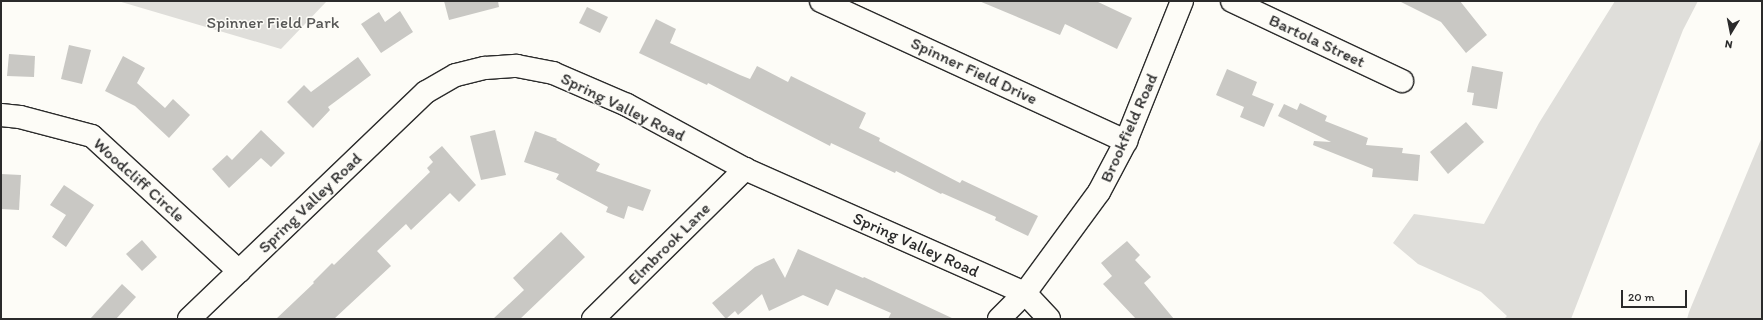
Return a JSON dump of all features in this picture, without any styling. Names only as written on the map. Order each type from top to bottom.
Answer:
[{"type":"street","name":"Spinner Field Drive","points":[[821,1],[1126,141]]},
{"type":"street","name":"Brookfield Road","points":[[999,319],[1025,293],[1099,192],[1126,141],[1182,1]]},
{"type":"street","name":"Bartola Street","points":[[1232,1],[1402,81]]},
{"type":"street","name":"Spring Valley Road","points":[[189,319],[426,92],[456,74],[485,68],[517,66],[553,72],[627,106],[745,169],[1025,293]]},
{"type":"street","name":"Woodcliff Circle","points":[[1,115],[20,117],[92,136],[239,271]]},
{"type":"street","name":"Elmbrook Lane","points":[[593,319],[745,169]]},
{"type":"street","points":[[1025,293],[1049,319]]},
{"type":"green space","name":"Spinner Field Park","points":[[118,1],[327,1],[281,49]]},
{"type":"green space","points":[[1615,1],[1698,1],[1683,30],[1571,319],[1504,319],[1507,316],[1481,292],[1418,264],[1393,243],[1414,214],[1484,224],[1539,123]]},
{"type":"green space","points":[[1762,137],[1762,319],[1687,319],[1689,312]]},
{"type":"building","points":[[444,1],[498,1],[499,7],[449,20]]},
{"type":"building","points":[[979,1],[1096,1],[1132,18],[1117,49],[1065,24],[1060,35]]},
{"type":"building","points":[[1399,1],[1460,1],[1487,35],[1466,53],[1441,22]]},
{"type":"building","points":[[587,7],[608,17],[600,33],[579,23]]},
{"type":"building","points":[[400,11],[413,32],[381,53],[361,24],[379,12],[385,22]]},
{"type":"building","points":[[656,19],[676,29],[670,43],[740,75],[750,79],[757,66],[788,82],[791,76],[866,113],[859,128],[880,138],[879,141],[960,183],[962,180],[1038,216],[1028,236],[995,220],[996,217],[942,193],[941,194],[896,171],[895,173],[831,143],[830,146],[708,83],[707,85],[639,53]]},
{"type":"building","points":[[69,45],[91,50],[82,84],[61,79]]},
{"type":"building","points":[[9,54],[35,56],[34,77],[7,76]]},
{"type":"building","points":[[123,56],[145,68],[137,83],[165,108],[173,99],[190,115],[169,138],[135,106],[105,91]]},
{"type":"building","points":[[358,57],[371,75],[328,107],[330,110],[313,128],[287,102],[304,85],[311,92]]},
{"type":"building","points":[[1472,66],[1503,72],[1497,109],[1472,105],[1474,93],[1467,92]]},
{"type":"building","points":[[1227,69],[1257,82],[1252,95],[1274,104],[1264,127],[1240,117],[1244,107],[1216,95]]},
{"type":"building","points":[[1300,103],[1327,116],[1325,121],[1368,138],[1366,145],[1403,148],[1402,153],[1420,155],[1418,181],[1372,177],[1373,169],[1313,145],[1314,141],[1331,142],[1278,116],[1284,104],[1297,110]]},
{"type":"building","points":[[1466,122],[1484,142],[1448,174],[1430,152]]},
{"type":"building","points":[[261,130],[285,153],[271,167],[261,158],[229,188],[212,169],[227,155],[232,160]]},
{"type":"building","points":[[495,130],[506,175],[481,180],[470,136]]},
{"type":"building","points":[[535,131],[557,139],[556,140],[600,164],[596,171],[651,190],[643,211],[628,206],[624,219],[606,212],[608,207],[556,179],[559,174],[524,162]]},
{"type":"building","points":[[442,146],[476,185],[459,202],[450,193],[411,230],[406,224],[377,251],[391,266],[334,319],[276,319],[314,283],[313,282],[332,263],[334,265],[430,172],[427,168],[433,162],[429,157]]},
{"type":"building","points":[[1,174],[21,175],[19,210],[1,209]]},
{"type":"building","points":[[64,185],[94,205],[66,247],[52,237],[66,215],[50,205]]},
{"type":"building","points":[[561,232],[585,257],[520,319],[493,319],[524,290],[513,278]]},
{"type":"building","points":[[142,240],[157,257],[142,271],[126,254]]},
{"type":"building","points":[[1127,241],[1140,255],[1135,260],[1151,277],[1144,283],[1174,319],[1136,319],[1103,284],[1112,276],[1101,263]]},
{"type":"building","points":[[798,249],[863,278],[864,277],[954,319],[888,319],[891,313],[836,289],[828,306],[803,295],[769,311],[762,294],[738,315],[735,311],[726,319],[712,303],[755,267],[774,258],[785,278]]},
{"type":"building","points":[[122,284],[136,297],[116,319],[90,319]]}]
